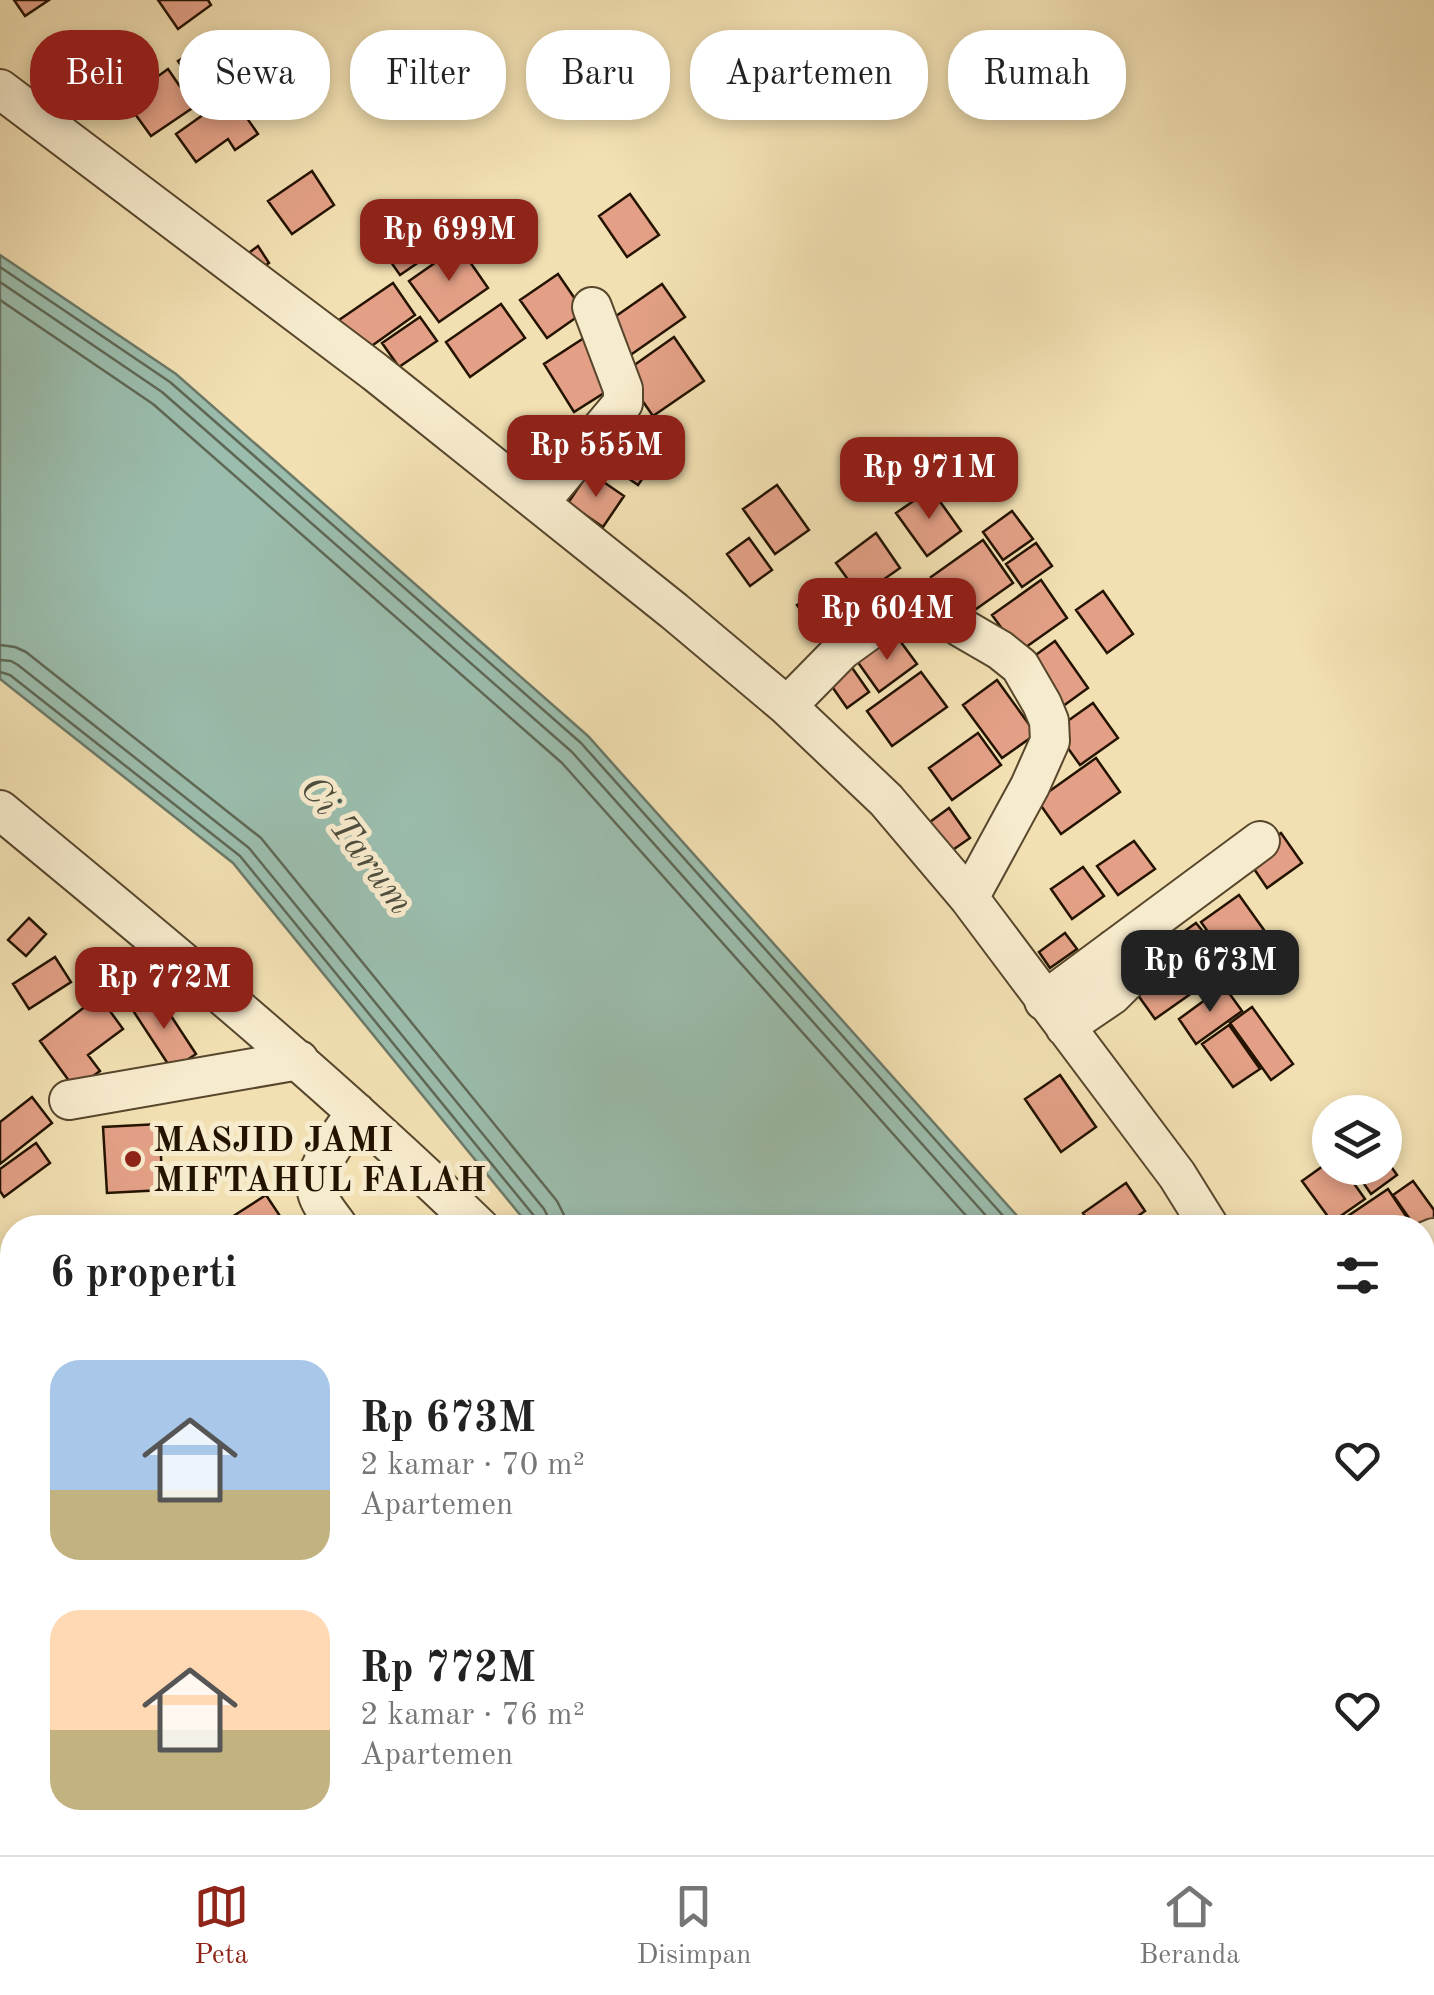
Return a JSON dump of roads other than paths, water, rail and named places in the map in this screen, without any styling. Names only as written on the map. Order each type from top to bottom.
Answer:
[{"type":"street","points":[[0,89],[374,372],[788,706],[886,800],[969,898],[1177,1175],[1202,1215]]},
{"type":"street","points":[[539,503],[622,403],[623,389],[592,307]]},
{"type":"street","points":[[788,706],[842,650],[885,618],[911,605],[936,610],[1020,666],[1049,721],[1050,741],[969,898]]},
{"type":"street","points":[[0,810],[299,1060],[466,1215]]},
{"type":"street","points":[[1055,1014],[1114,950],[1260,840]]},
{"type":"street","points":[[68,1100],[299,1060]]},
{"type":"street","points":[[331,1215],[317,1193],[316,1181],[325,1159],[356,1112]]},
{"type":"water","name":"Ci Tarum","points":[[0,255],[176,374],[588,736],[1016,1215],[520,1215],[233,863],[0,679]]},
{"type":"place","name":"MASJID JAMI MIFTAHUL FALAH","points":[[133,1159]]}]
